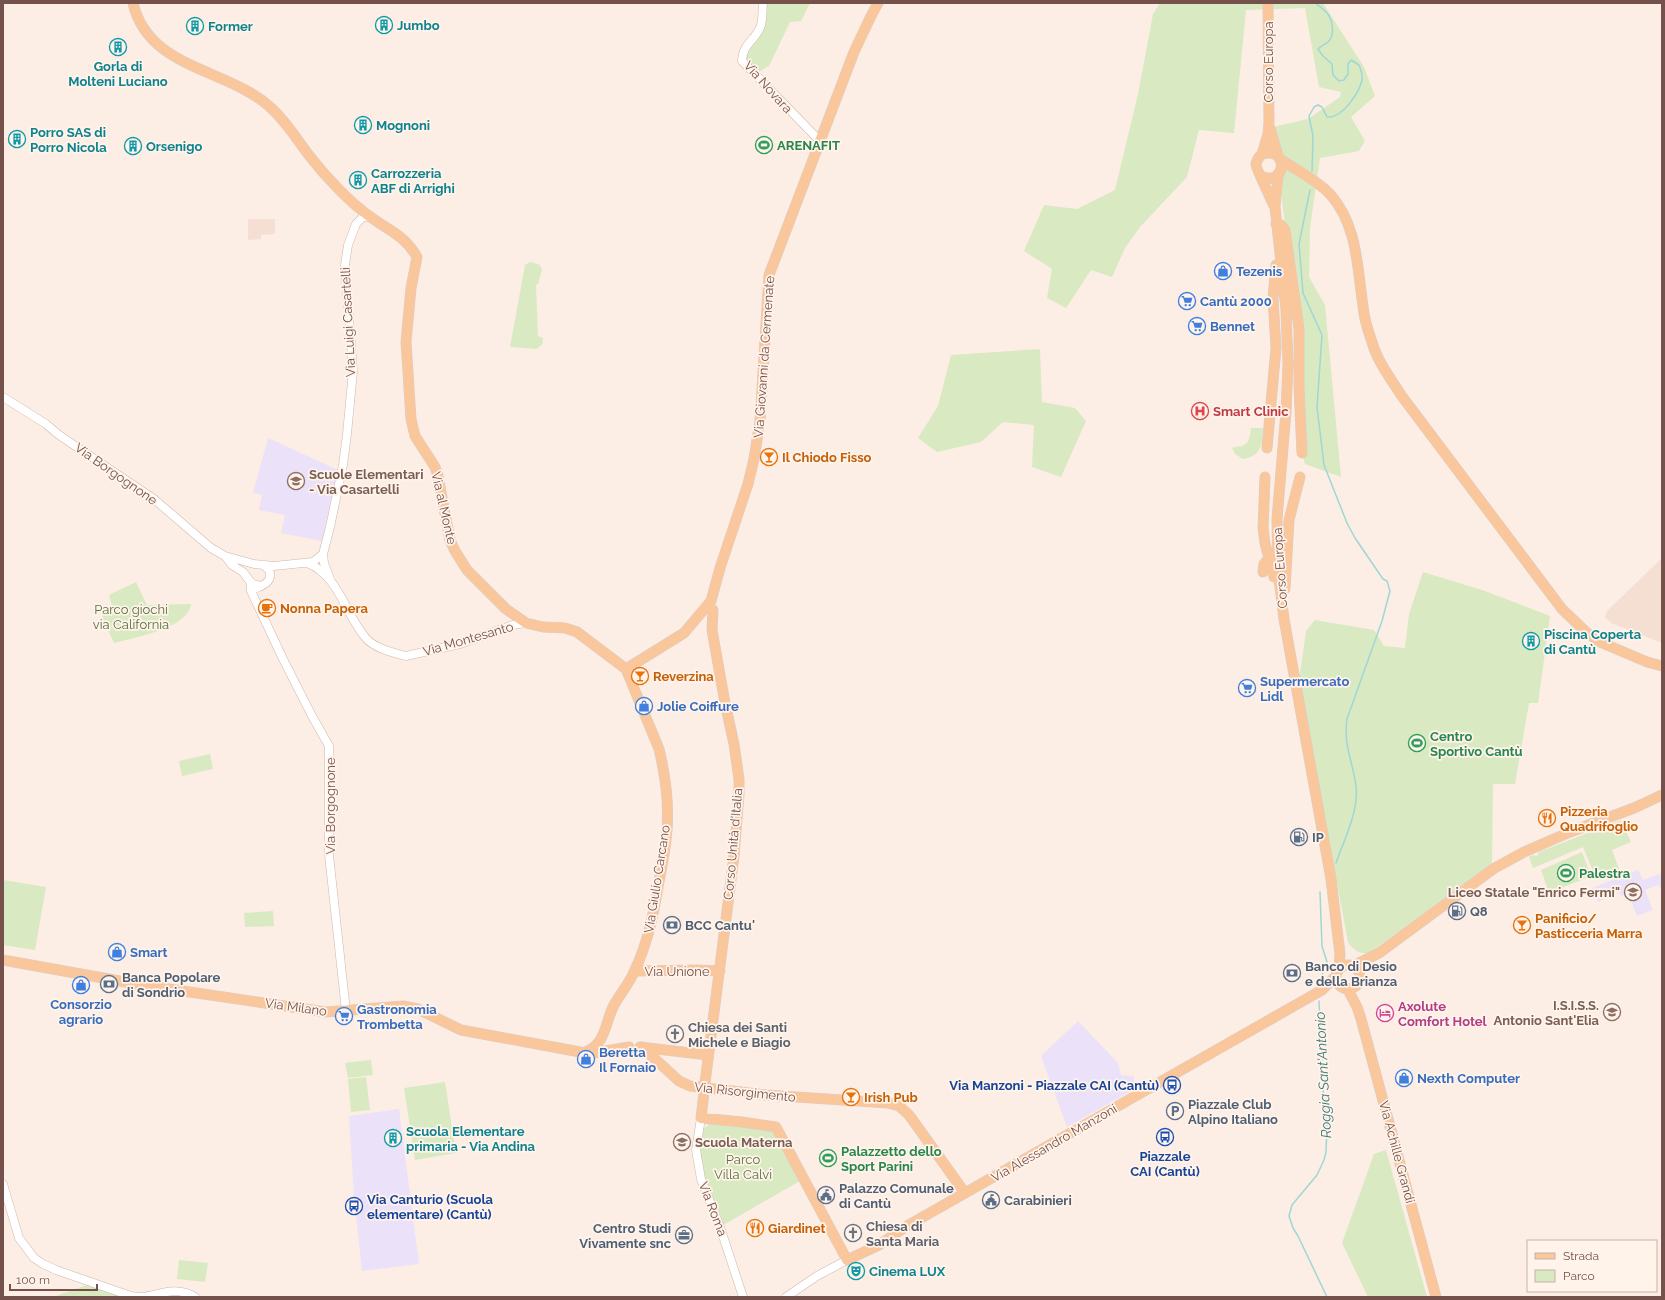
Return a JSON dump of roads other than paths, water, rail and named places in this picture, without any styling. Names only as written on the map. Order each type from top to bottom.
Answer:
[{"type":"main road","points":[[132,3],[134,11],[147,35],[170,55],[246,91],[270,107],[320,168],[371,218]]},
{"type":"main road","name":"Via Giovanni da Cermenate","points":[[626,669],[684,633],[712,605],[716,583],[748,484],[759,431],[769,274],[854,52],[878,3]]},
{"type":"main road","name":"Corso Europa","points":[[1268,3],[1269,122],[1268,134],[1262,154],[1256,165],[1258,173],[1261,176],[1275,208]]},
{"type":"main road","name":"Corso Europa","points":[[1269,122],[1282,163],[1279,173],[1275,208],[1286,310],[1288,364],[1278,501],[1278,564],[1284,619],[1338,925],[1340,954],[1338,973]]},
{"type":"main road","points":[[1262,154],[1270,152],[1317,182],[1331,196],[1342,211],[1353,237],[1363,308],[1372,343],[1385,370],[1401,395],[1562,609],[1586,632],[1610,647],[1662,666]]},
{"type":"main road","points":[[1261,176],[1270,178],[1279,173],[1297,170]]},
{"type":"main road","name":"Via al Monte","points":[[371,218],[406,240],[417,257],[411,288],[406,342],[411,419],[416,436],[435,467],[450,540],[455,551],[471,574],[516,621],[543,627],[565,628],[577,632],[626,669]]},
{"type":"main road","points":[[1276,224],[1281,225],[1285,230],[1299,329],[1302,453]]},
{"type":"main road","points":[[1267,448],[1276,348],[1273,298],[1278,243]]},
{"type":"main road","points":[[1265,477],[1263,528],[1284,619]]},
{"type":"main road","points":[[1284,619],[1289,582],[1288,520],[1300,477]]},
{"type":"main road","points":[[1263,572],[1264,564],[1269,558]]},
{"type":"main road","name":"Corso Unità d'Italia","points":[[701,1118],[734,856],[739,779],[734,744],[712,630],[712,605]]},
{"type":"main road","name":"Via Giulio Carcano","points":[[602,1038],[614,1004],[635,971],[646,945],[665,847],[667,821],[666,790],[659,749],[626,669]]},
{"type":"main road","points":[[1379,953],[1351,984],[1337,981],[1338,973],[1345,965],[1352,966],[1379,953],[1494,869],[1565,834],[1634,808],[1662,795]]},
{"type":"main road","name":"Corso Europa","points":[[1338,925],[1352,966],[1358,971],[1351,984]]},
{"type":"main road","name":"Via Milano","points":[[3,960],[142,984],[326,1012],[403,1006],[418,1009],[461,1030],[585,1052],[602,1052],[629,1047]]},
{"type":"main road","name":"Via Unione","points":[[635,971],[720,971]]},
{"type":"main road","name":"Via Alessandro Manzoni","points":[[847,1260],[879,1244],[907,1226],[1322,990],[1338,973]]},
{"type":"main road","name":"Via Alessandro Manzoni","points":[[1322,990],[1351,984]]},
{"type":"main road","name":"Via Achille Grandi","points":[[1351,984],[1436,1297]]},
{"type":"main road","points":[[585,1052],[594,1048],[602,1038],[602,1041],[609,1047],[642,1047],[708,1055]]},
{"type":"main road","name":"Via Risorgimento","points":[[642,1047],[679,1081],[690,1086],[766,1096],[888,1103],[899,1106],[915,1124],[965,1194]]},
{"type":"main road","points":[[701,1118],[776,1127],[847,1260]]},
{"type":"street","name":"Via Novara","points":[[763,3],[761,25],[754,38],[744,48],[742,60],[820,142]]},
{"type":"street","points":[[353,202],[357,212],[358,221]]},
{"type":"street","points":[[358,221],[363,217],[371,218]]},
{"type":"street","name":"Via Luigi Casartelli","points":[[330,579],[324,563],[323,554],[330,527],[347,434],[353,372],[345,264],[348,245],[358,221]]},
{"type":"street","name":"Via Borgognone","points":[[3,397],[46,424],[59,435],[154,499],[205,543],[225,556],[260,565],[307,563]]},
{"type":"street","points":[[307,563],[317,560],[323,554]]},
{"type":"street","name":"Via Borgognone","points":[[225,556],[232,565],[243,572],[250,581],[253,595],[306,704],[329,746],[329,855],[346,1011]]},
{"type":"street","points":[[307,563],[320,570],[330,579]]},
{"type":"street","points":[[261,586],[255,585],[250,581],[248,574],[250,569],[260,565],[268,570],[270,577]]},
{"type":"street","points":[[253,595],[256,589],[267,583],[274,571],[286,565]]},
{"type":"street","name":"Via Montesanto","points":[[330,579],[365,638],[375,645],[406,656],[460,644],[516,621]]},
{"type":"street","name":"Via Roma","points":[[701,1118],[696,1150],[701,1179],[722,1230],[743,1297]]},
{"type":"street","points":[[3,1184],[18,1238],[34,1258],[43,1264],[131,1296],[140,1297],[182,1291],[195,1297]]},
{"type":"street","name":"Via Alessandro Manzoni","points":[[786,1297],[817,1276],[847,1260]]},
{"type":"street","points":[[174,1291],[184,1297]]},
{"type":"waterway","name":"Roggia Sant'Antonio","points":[[1312,171],[1313,136],[1309,116],[1314,107],[1318,105],[1322,107],[1327,117],[1333,117],[1344,110],[1354,98],[1362,78],[1362,72],[1359,65],[1351,60],[1348,64],[1348,74],[1344,80],[1339,81],[1333,75],[1332,64],[1318,49],[1327,43],[1332,36],[1332,24],[1327,13],[1315,3]]},
{"type":"waterway","name":"Roggia Sant'Antonio","points":[[1310,190],[1299,244],[1303,293],[1322,335],[1317,407],[1324,465],[1347,523],[1355,538],[1383,579],[1387,581],[1390,591],[1382,621],[1347,719],[1346,737],[1355,777],[1356,796],[1353,815],[1336,863]]},
{"type":"waterway","name":"Roggia Sant'Antonio","points":[[1318,985],[1327,962],[1322,946],[1320,892]]},
{"type":"waterway","name":"Roggia Sant'Antonio","points":[[1319,1001],[1323,1089],[1327,1126],[1326,1152],[1317,1175],[1292,1205],[1289,1216],[1293,1228],[1327,1297]]},
{"type":"place","name":"Jumbo","points":[[384,25]]},
{"type":"place","name":"Former","points":[[195,26]]},
{"type":"place","name":"Gorla di Molteni Luciano","points":[[118,47]]},
{"type":"place","name":"Mognoni","points":[[363,125]]},
{"type":"place","name":"Porro SAS di Porro Nicola","points":[[17,139]]},
{"type":"place","name":"ARENAFIT","points":[[764,145]]},
{"type":"place","name":"Orsenigo","points":[[133,146]]},
{"type":"place","name":"Carrozzeria ABF di Arrighi","points":[[358,180]]},
{"type":"place","name":"Tezenis","points":[[1223,271]]},
{"type":"place","name":"Cantù 2000","points":[[1187,301]]},
{"type":"place","name":"Bennet","points":[[1197,326]]},
{"type":"place","name":"Smart Clinic","points":[[1200,411]]},
{"type":"place","name":"Il Chiodo Fisso","points":[[769,457]]},
{"type":"place","name":"Scuole Elementari - Via Casartelli","points":[[296,481]]},
{"type":"place","name":"Nonna Papera","points":[[267,608]]},
{"type":"place","name":"Piscina Coperta di Cantù","points":[[1531,641]]},
{"type":"place","name":"Reverzina","points":[[640,676]]},
{"type":"place","name":"Supermercato Lidl","points":[[1247,688]]},
{"type":"place","name":"Jolie Coiffure","points":[[644,706]]},
{"type":"place","name":"Centro Sportivo Cantù","points":[[1417,743]]},
{"type":"place","name":"Pizzeria Quadrifoglio","points":[[1547,818]]},
{"type":"place","name":"IP","points":[[1299,837]]},
{"type":"place","name":"Palestra","points":[[1566,873]]},
{"type":"place","name":"Liceo Statale \"Enrico Fermi\"","points":[[1633,892]]},
{"type":"place","name":"Q8","points":[[1457,911]]},
{"type":"place","name":"BCC Cantu'","points":[[672,925]]},
{"type":"place","name":"Panificio/ Pasticceria Marra","points":[[1522,925]]},
{"type":"place","name":"Smart","points":[[117,952]]},
{"type":"place","name":"Banco di Desio e della Brianza","points":[[1292,973]]},
{"type":"place","name":"Banca Popolare di Sondrio","points":[[109,984]]},
{"type":"place","name":"Consorzio agrario","points":[[81,985]]},
{"type":"place","name":"I.S.I.S.S. Antonio Sant'Elia","points":[[1612,1012]]},
{"type":"place","name":"Axolute Comfort Hotel","points":[[1385,1013]]},
{"type":"place","name":"Gastronomia Trombetta","points":[[344,1016]]},
{"type":"place","name":"Chiesa dei Santi Michele e Biagio","points":[[675,1034]]},
{"type":"place","name":"Beretta Il Fornaio","points":[[586,1059]]},
{"type":"place","name":"Nexth Computer","points":[[1404,1078]]},
{"type":"place","name":"Via Manzoni - Piazzale CAI (Cantù)","points":[[1172,1085]]},
{"type":"place","name":"Irish Pub","points":[[851,1097]]},
{"type":"place","name":"Piazzale Club Alpino Italiano","points":[[1175,1111]]},
{"type":"place","name":"Piazzale CAI (Cantù)","points":[[1165,1137]]},
{"type":"place","name":"Scuola Elementare primaria - Via Andina","points":[[393,1138]]},
{"type":"place","name":"Scuola Materna","points":[[682,1142]]},
{"type":"place","name":"Palazzetto dello Sport Parini","points":[[828,1158]]},
{"type":"place","name":"Palazzo Comunale di Cantù","points":[[826,1195]]},
{"type":"place","name":"Carabinieri","points":[[991,1200]]},
{"type":"place","name":"Via Canturio (Scuola elementare) (Cantù)","points":[[354,1206]]},
{"type":"place","name":"Giardinet","points":[[755,1228]]},
{"type":"place","name":"Chiesa di Santa Maria","points":[[853,1233]]},
{"type":"place","name":"Centro Studi Vivamente snc","points":[[684,1235]]},
{"type":"place","name":"Cinema LUX","points":[[856,1271]]},
{"type":"park label","name":"Parco giochi via California","points":[[131,616]]},
{"type":"park label","name":"Parco Villa Calvi","points":[[743,1166]]}]
